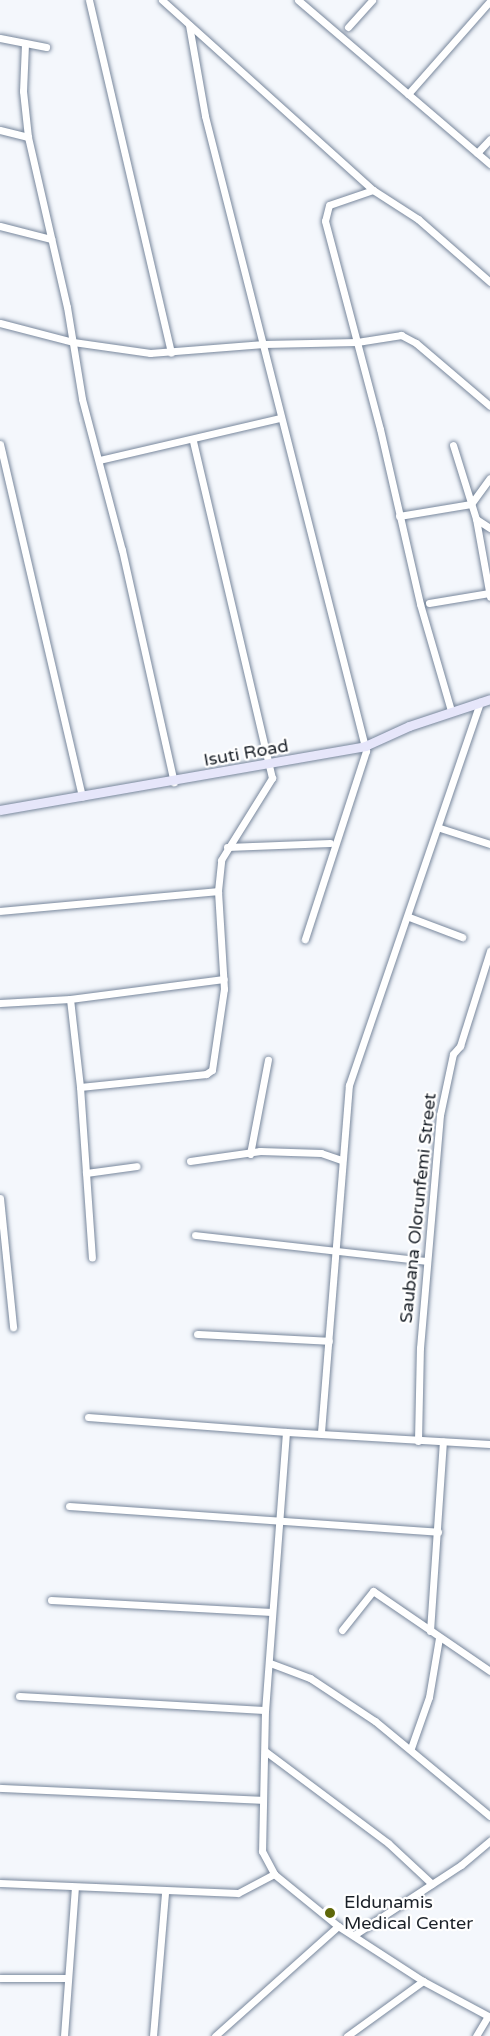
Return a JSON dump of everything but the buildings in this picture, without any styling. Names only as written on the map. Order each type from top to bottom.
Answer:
[{"type":"street","points":[[88,0],[171,353]]},
{"type":"street","points":[[162,0],[373,190],[418,219],[490,282]]},
{"type":"street","points":[[298,0],[490,164]]},
{"type":"street","points":[[348,27],[372,0]]},
{"type":"street","points":[[408,94],[490,1]]},
{"type":"street","points":[[189,25],[205,116],[364,746],[365,764],[304,939]]},
{"type":"street","points":[[0,38],[46,47]]},
{"type":"street","points":[[25,44],[23,91],[28,137],[73,342],[82,399],[99,460],[174,782]]},
{"type":"street","points":[[0,130],[28,137]]},
{"type":"street","points":[[477,153],[490,139]]},
{"type":"street","points":[[373,190],[329,205],[325,212],[399,516],[451,711]]},
{"type":"street","points":[[0,226],[51,239]]},
{"type":"street","points":[[0,323],[73,342],[171,353],[264,344],[357,342],[389,336],[410,339],[490,406]]},
{"type":"street","points":[[99,460],[280,418]]},
{"type":"street","points":[[80,1086],[206,1074],[214,1061],[224,980],[218,891],[221,860],[227,847],[269,786],[271,765],[193,440]]},
{"type":"street","points":[[0,444],[82,796]]},
{"type":"street","points":[[429,603],[489,595],[476,519],[453,445]]},
{"type":"street","points":[[399,516],[471,504],[490,478]]},
{"type":"street","points":[[476,519],[490,528]]},
{"type":"street","name":"Isuti Road","points":[[0,810],[271,765],[364,746],[451,711],[490,699]]},
{"type":"street","points":[[321,1432],[341,1160],[349,1085],[440,828],[480,702]]},
{"type":"street","points":[[440,828],[490,844]]},
{"type":"street","points":[[227,847],[330,843]]},
{"type":"street","points":[[0,911],[218,891]]},
{"type":"street","points":[[409,917],[462,937]]},
{"type":"street","name":"Saubana Olorunfemi Street","points":[[418,1441],[427,1261],[439,1125],[449,1066],[460,1046],[490,951]]},
{"type":"street","points":[[0,1003],[70,999],[224,980]]},
{"type":"street","points":[[70,999],[80,1086],[92,1258]]},
{"type":"street","points":[[250,1154],[268,1059]]},
{"type":"street","points":[[190,1161],[250,1154],[321,1153],[341,1160]]},
{"type":"street","points":[[86,1173],[137,1167]]},
{"type":"street","points":[[0,1198],[4,1281],[13,1328]]},
{"type":"street","points":[[195,1235],[427,1261]]},
{"type":"street","points":[[197,1334],[329,1341]]},
{"type":"street","points":[[88,1417],[286,1432],[321,1432],[418,1441],[490,1444]]},
{"type":"street","points":[[286,1432],[265,1710],[262,1851],[274,1874],[338,1926],[423,1982],[489,2016],[476,2036]]},
{"type":"street","points":[[430,1631],[443,1442]]},
{"type":"street","points":[[69,1506],[438,1532]]},
{"type":"street","points":[[342,1630],[373,1591],[490,1671]]},
{"type":"street","points":[[51,1600],[272,1612]]},
{"type":"street","points":[[411,1748],[429,1697],[439,1638]]},
{"type":"street","points":[[270,1663],[310,1678],[411,1748],[490,1816]]},
{"type":"street","points":[[19,1696],[265,1710]]},
{"type":"street","points":[[265,1751],[388,1844],[432,1884]]},
{"type":"street","points":[[0,1788],[262,1800]]},
{"type":"street","points":[[354,1935],[432,1884],[490,1841]]},
{"type":"street","points":[[0,1883],[165,1892],[243,1892],[274,1874]]},
{"type":"street","points":[[64,2036],[66,1978],[75,1887]]},
{"type":"street","points":[[153,2036],[165,1892]]},
{"type":"street","points":[[215,2036],[338,1926]]},
{"type":"street","points":[[0,1978],[66,1978]]},
{"type":"street","points":[[347,2036],[423,1982]]},
{"type":"place","name":"Eldunamis Medical Center","points":[[330,1913]]}]
